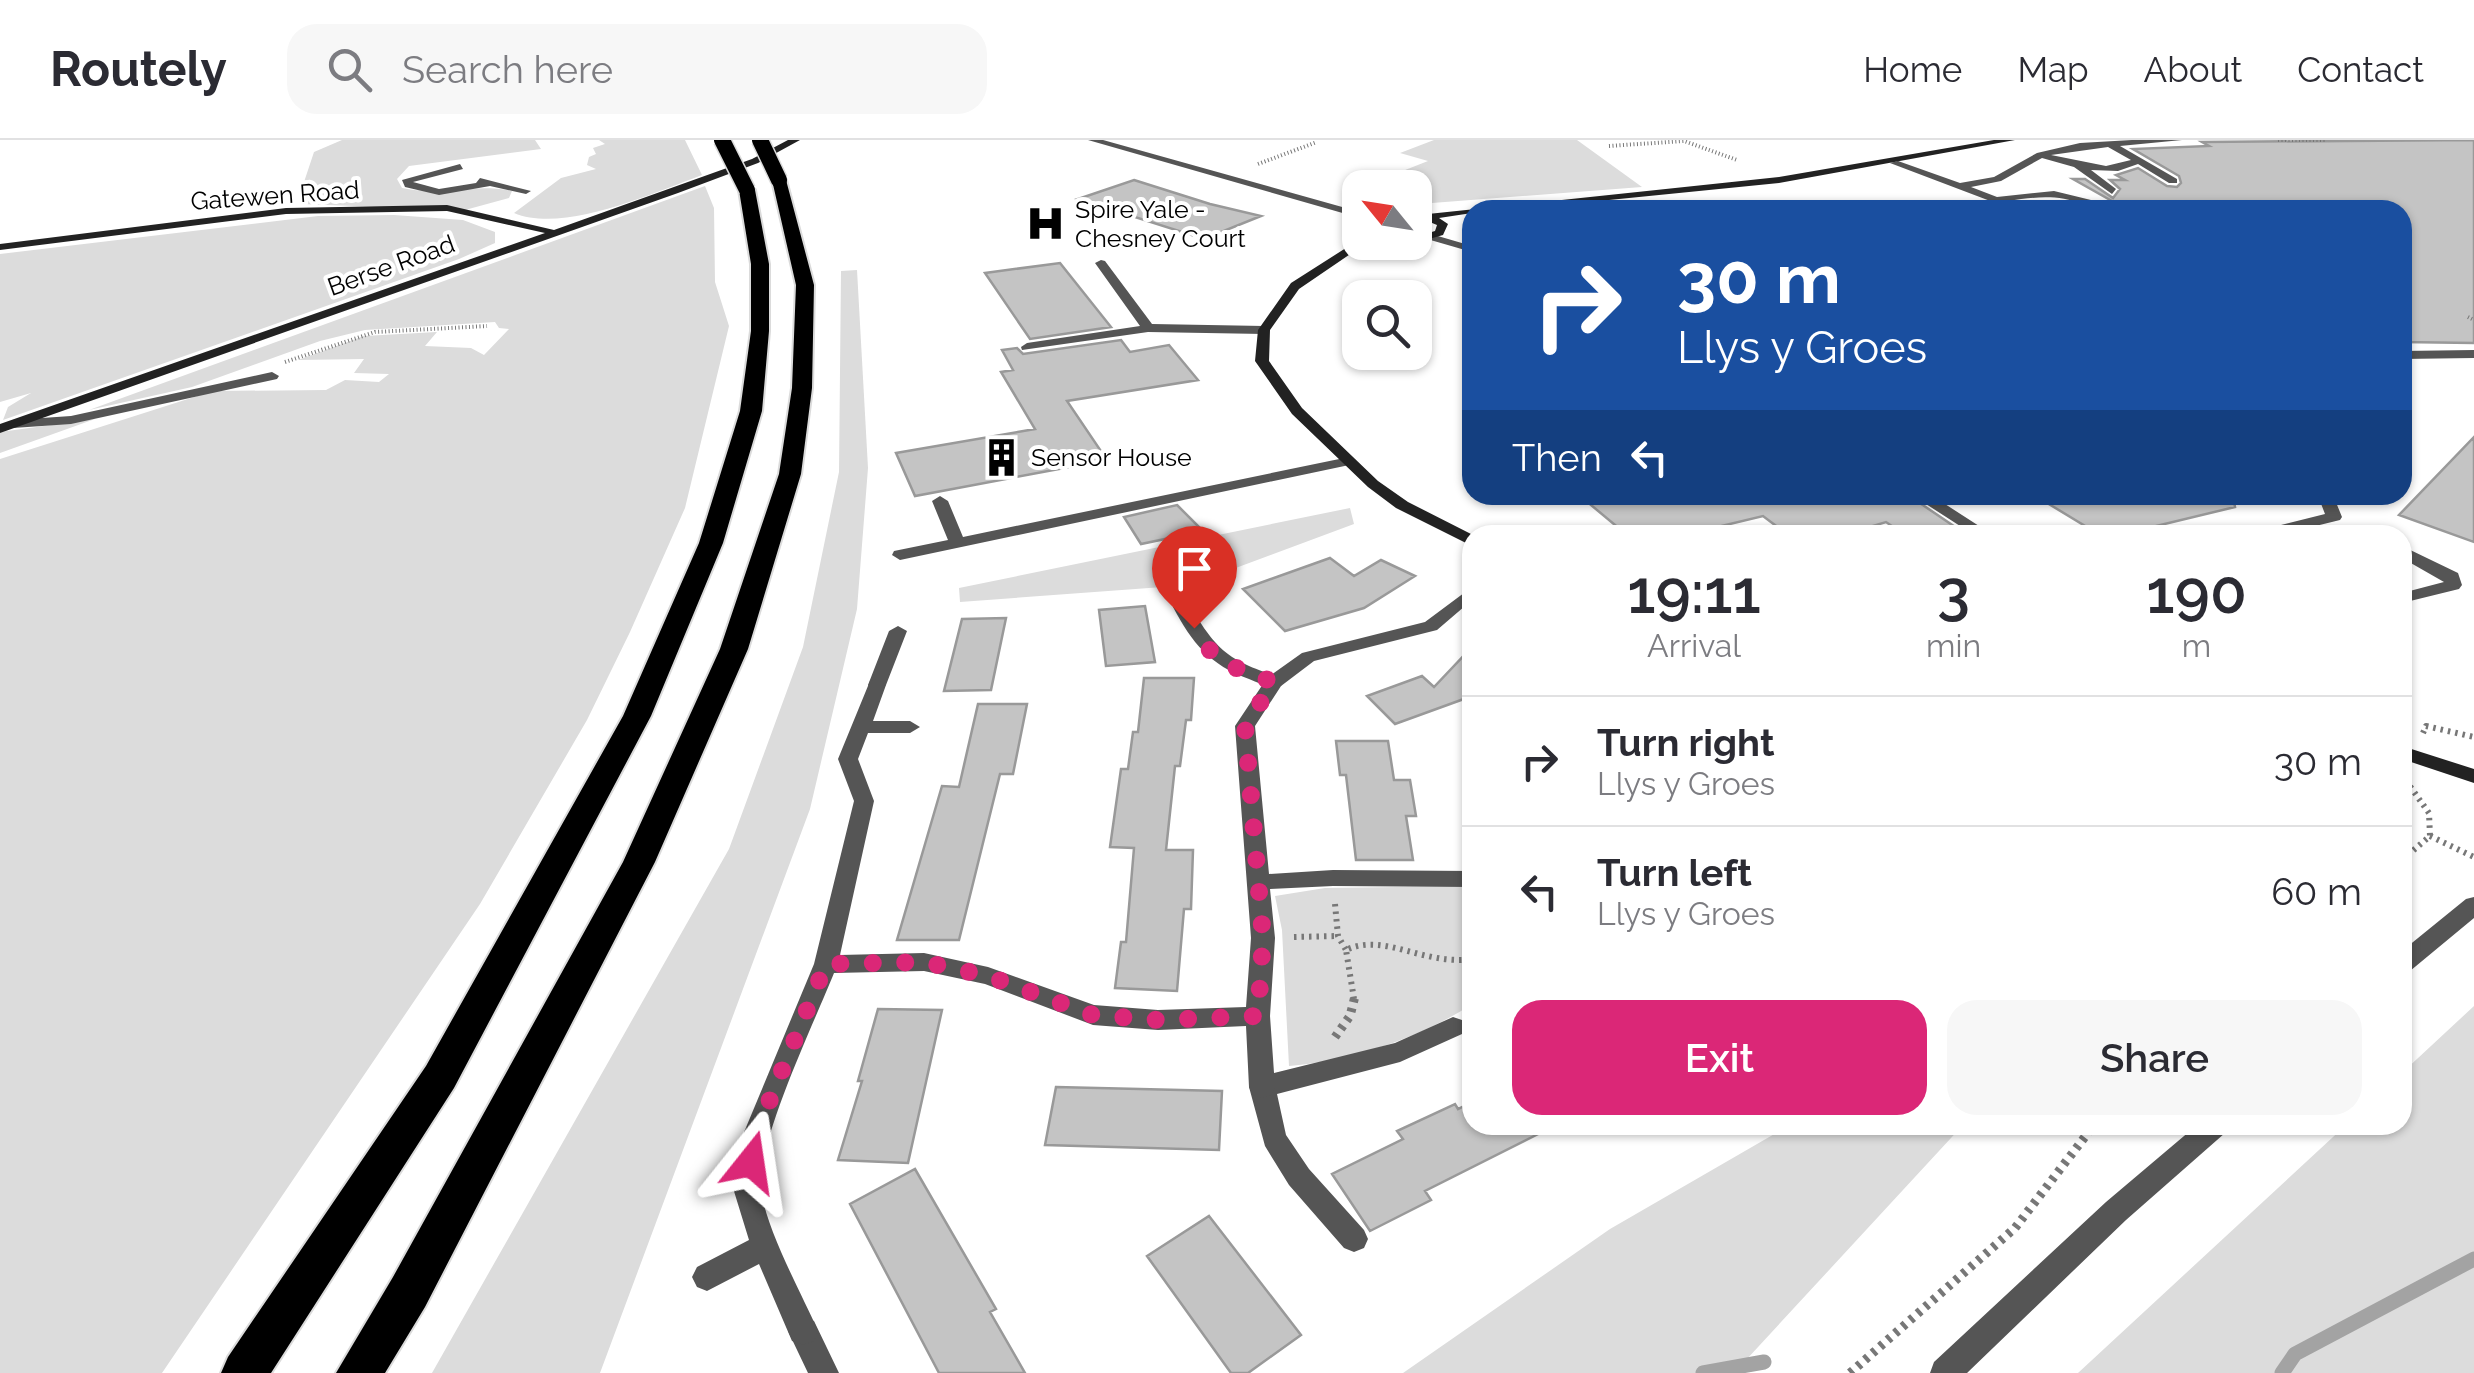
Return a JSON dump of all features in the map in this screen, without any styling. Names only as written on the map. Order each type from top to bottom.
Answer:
[{"type":"highway","points":[[244,1373],[440,1077],[637,716],[711,543],[752,411],[758,347],[760,264],[746,190],[722,140]]},
{"type":"highway","points":[[359,1373],[409,1292],[639,862],[734,648],[790,474],[802,388],[804,286],[779,180],[760,140]]},
{"type":"street","name":"Berse Road","points":[[6,426],[755,161],[795,140]]},
{"type":"street","points":[[1093,140],[1342,211]]},
{"type":"street","points":[[1576,200],[1779,180],[1895,163],[2010,140]]},
{"type":"street","points":[[1960,186],[1996,179],[2040,154],[2107,144],[2177,140]]},
{"type":"street","points":[[2107,144],[2173,181]]},
{"type":"street","points":[[2040,154],[2076,164],[2130,166],[2138,160]]},
{"type":"street","points":[[1895,163],[1998,200],[2030,193],[2060,193],[2081,200]]},
{"type":"street","points":[[2076,164],[2112,190]]},
{"type":"street","points":[[492,183],[440,192],[409,185],[408,180],[459,166],[461,174],[526,191]]},
{"type":"street","name":"Gatewen Road","points":[[0,248],[286,211],[447,208],[552,232]]},
{"type":"street","points":[[1432,216],[1462,212]]},
{"type":"street","points":[[1432,216],[1443,224],[1439,233],[1432,236]]},
{"type":"street","points":[[1432,236],[1462,246]]},
{"type":"street","points":[[1342,255],[1295,286],[1264,330],[1262,361],[1297,411],[1349,461],[1402,505],[1462,536]]},
{"type":"street","points":[[1101,264],[1148,328]]},
{"type":"street","points":[[1027,348],[1148,328],[1264,330]]},
{"type":"street","points":[[2412,355],[2474,354]]},
{"type":"street","points":[[6,426],[71,420],[272,376]]},
{"type":"street","points":[[900,555],[1349,461]]},
{"type":"street","points":[[940,501],[957,543]]},
{"type":"street","points":[[1936,505],[1969,525]]},
{"type":"street","points":[[2303,525],[2334,518],[2329,505]]},
{"type":"street","points":[[2412,556],[2452,578],[2453,585],[2412,595]]},
{"type":"street","points":[[1354,1239],[1299,1177],[1274,1138],[1262,1087],[1258,1016],[1263,938],[1245,726],[1274,682],[1308,658],[1430,626],[1462,606]]},
{"type":"street","points":[[1182,607],[1204,650],[1241,671],[1274,682]]},
{"type":"street","points":[[824,1373],[765,1246],[748,1188],[755,1136],[826,964],[864,801],[848,758],[898,631]]},
{"type":"street","points":[[860,727],[910,727]]},
{"type":"street","points":[[2412,755],[2474,776]]},
{"type":"street","points":[[1258,882],[1462,879]]},
{"type":"street","points":[[2412,957],[2474,905]]},
{"type":"street","points":[[826,964],[924,962],[988,976],[1093,1015],[1158,1020],[1258,1016]]},
{"type":"street","points":[[1262,1087],[1400,1052],[1453,1028]]},
{"type":"street","points":[[1945,1373],[2116,1211],[2204,1135]]},
{"type":"street","points":[[707,1277],[765,1246]]},
{"type":"path","points":[[1694,140],[1779,180]]},
{"type":"path","points":[[2278,140],[2326,140]]},
{"type":"path","points":[[1608,146],[1684,141],[1705,146]]},
{"type":"path","points":[[1224,176],[1317,142]]},
{"type":"path","points":[[2468,317],[2474,320]]},
{"type":"path","points":[[218,388],[376,332],[487,326]]},
{"type":"path","points":[[2426,726],[2474,737]]},
{"type":"path","points":[[2412,789],[2430,813],[2430,836],[2412,851]]},
{"type":"path","points":[[2430,836],[2474,856]]},
{"type":"path","points":[[1263,938],[1338,936],[1346,950],[1357,984],[1356,1003],[1348,1022],[1332,1041],[1321,1046]]},
{"type":"path","points":[[1346,950],[1375,940],[1428,960],[1462,960]]},
{"type":"path","points":[[1850,1373],[2015,1228],[2086,1135]]},
{"type":"shaded area","points":[[342,140],[535,140],[541,149],[409,166],[397,179],[402,188],[416,190],[512,191],[509,198],[465,210],[300,204],[314,152]]},
{"type":"shaded area","points":[[599,140],[685,140],[702,175],[583,215],[534,218],[514,213],[561,178],[596,169],[587,165],[589,157],[596,154],[593,148],[605,144]]},
{"type":"shaded area","points":[[1434,140],[1577,140],[1642,187],[1432,203],[1432,170],[1405,170],[1428,161],[1400,153]]},
{"type":"shaded area","points":[[705,186],[714,208],[715,282],[729,326],[685,508],[587,720],[480,904],[162,1373],[0,1373],[0,459],[213,391],[326,390],[345,380],[379,382],[389,374],[354,373],[364,359],[298,360],[364,336],[437,332],[425,346],[471,348],[484,355],[509,329],[499,328],[495,322],[365,330],[320,341],[192,387],[89,410]]},
{"type":"shaded area","points":[[394,215],[463,220],[495,232],[495,243],[3,420],[8,407],[31,393],[0,402],[0,254],[318,216]]},
{"type":"shaded area","points":[[857,270],[868,468],[857,609],[810,809],[600,1373],[432,1373],[729,849],[803,647],[839,472],[841,271]]},
{"type":"shaded area","points":[[95,419],[0,453],[0,432]]},
{"type":"shaded area","points":[[1350,508],[1354,524],[1190,585],[960,602],[959,588]]},
{"type":"shaded area","points":[[1462,886],[1462,1010],[1384,1046],[1289,1066],[1282,930],[1275,896],[1325,888]]},
{"type":"shaded area","points":[[2474,1006],[2474,1373],[2078,1373],[2335,1135],[2412,1135],[2412,1064]]},
{"type":"shaded area","points":[[1773,1135],[1954,1135],[1734,1373],[1403,1373],[1610,1229]]},
{"type":"building","points":[[2474,140],[2474,343],[2412,342],[2412,200],[2110,200],[2073,179],[2085,179],[2113,198],[2120,189],[2110,180],[2125,180],[2116,175],[2138,168],[2167,186],[2177,187],[2181,183],[2179,176],[2133,149],[2209,146],[2202,142]]},
{"type":"building","points":[[1134,180],[1261,216],[1204,239],[1078,199]]},
{"type":"building","points":[[1060,263],[1111,327],[1030,339],[985,273]]},
{"type":"building","points":[[1121,340],[1130,352],[1169,345],[1198,380],[1067,401],[1107,460],[915,496],[896,453],[1035,429],[1001,372],[1013,370],[1002,350],[1017,348],[1023,354]]},
{"type":"building","points":[[2474,437],[2474,542],[2399,515]]},
{"type":"building","points":[[1177,505],[1203,531],[1141,544],[1124,517]]},
{"type":"building","points":[[1591,505],[1923,505],[1952,525],[1775,525],[1763,516],[1726,525],[1615,525]]},
{"type":"building","points":[[2050,505],[2235,507],[2160,525],[2084,525]]},
{"type":"building","points":[[1330,558],[1354,576],[1381,560],[1415,576],[1364,608],[1285,631],[1243,589]]},
{"type":"building","points":[[1145,606],[1155,662],[1106,666],[1099,610]]},
{"type":"building","points":[[1006,618],[991,690],[944,691],[962,619]]},
{"type":"building","points":[[1462,658],[1462,700],[1395,724],[1367,696],[1422,676],[1434,687]]},
{"type":"building","points":[[1144,678],[1194,678],[1191,720],[1186,720],[1180,766],[1175,766],[1166,850],[1193,850],[1191,909],[1184,909],[1177,991],[1115,988],[1121,942],[1126,942],[1134,848],[1110,847],[1121,769],[1128,769],[1133,732],[1138,732]]},
{"type":"building","points":[[978,704],[1027,704],[1013,774],[1000,774],[959,940],[897,940],[942,786],[959,787]]},
{"type":"building","points":[[1336,741],[1388,741],[1394,780],[1410,780],[1416,816],[1406,816],[1413,860],[1356,860],[1346,775],[1340,775]]},
{"type":"building","points":[[878,1009],[942,1010],[908,1163],[838,1160]]},
{"type":"building","points":[[1056,1087],[1222,1091],[1219,1150],[1045,1145]]},
{"type":"building","points":[[1455,1104],[1458,1109],[1462,1107],[1462,1135],[1536,1135],[1425,1191],[1431,1200],[1370,1231],[1332,1174],[1403,1139],[1397,1131]]},
{"type":"building","points":[[915,1169],[996,1309],[990,1312],[1025,1373],[939,1373],[850,1204]]},
{"type":"building","points":[[1209,1216],[1301,1335],[1248,1373],[1231,1373],[1147,1256]]},
{"type":"waterway","points":[[2282,1373],[2295,1354],[2474,1259]]},
{"type":"waterway","points":[[1703,1373],[1764,1362]]},
{"type":"place","name":"Spire Yale - Chesney Court","points":[[1045,223]]},
{"type":"place","name":"Sensor House","points":[[1001,457]]},
{"type":"route","points":[[751,1162],[755,1136],[826,964],[924,962],[988,976],[1093,1015],[1158,1020],[1258,1016],[1263,938],[1245,726],[1274,682],[1241,671],[1204,650],[1194,628]]}]
